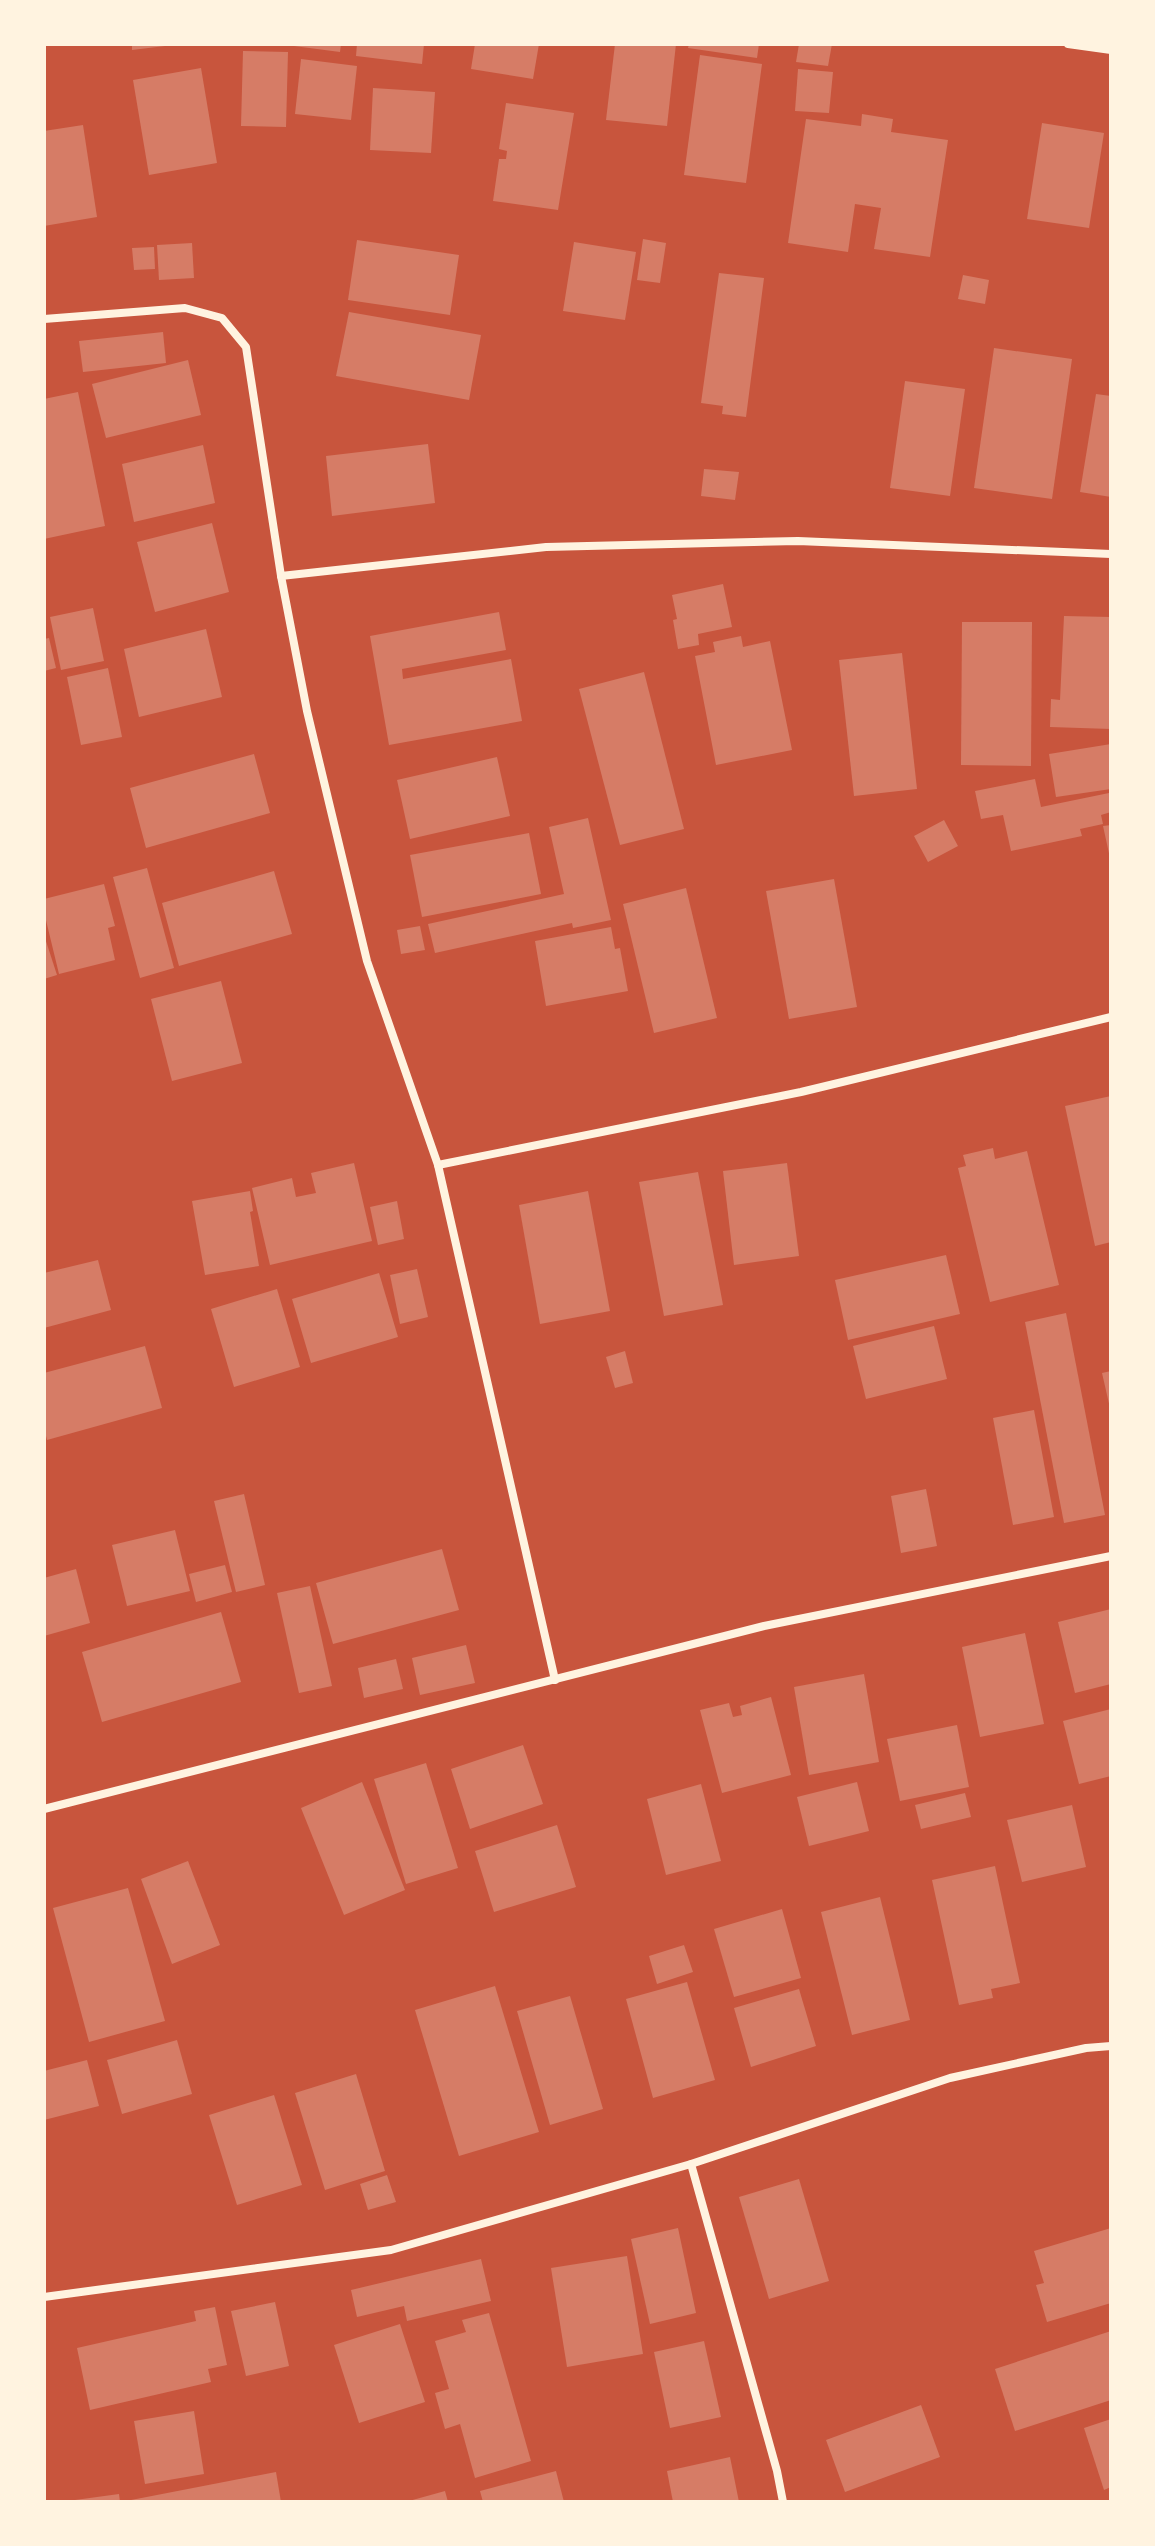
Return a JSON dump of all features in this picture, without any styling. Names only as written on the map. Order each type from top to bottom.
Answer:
[{"type":"street","points":[[1068,44],[1111,50]]},
{"type":"street","points":[[44,319],[185,308],[222,318],[246,347],[281,576],[307,711],[367,961],[438,1165],[555,1680]]},
{"type":"street","points":[[281,576],[546,547],[814,541],[1111,554]]},
{"type":"street","points":[[438,1165],[801,1092],[1111,1017]]},
{"type":"street","points":[[44,1809],[764,1626],[1111,1556]]},
{"type":"street","points":[[44,2297],[391,2250],[691,2164],[950,2078],[1086,2048],[1111,2046]]},
{"type":"street","points":[[691,2164],[783,2502]]},
{"type":"building","points":[[132,44],[164,44],[165,46],[132,50]]},
{"type":"building","points":[[294,44],[341,44],[340,52]]},
{"type":"building","points":[[357,44],[424,44],[422,64],[356,56]]},
{"type":"building","points":[[475,44],[539,44],[533,79],[471,69]]},
{"type":"building","points":[[615,44],[676,44],[667,126],[606,120]]},
{"type":"building","points":[[689,44],[759,44],[757,58],[688,48]]},
{"type":"building","points":[[799,44],[832,44],[828,66],[796,62]]},
{"type":"building","points":[[243,51],[288,52],[286,127],[241,126]]},
{"type":"building","points":[[700,55],[762,64],[746,183],[684,175]]},
{"type":"building","points":[[301,59],[357,66],[351,120],[295,114]]},
{"type":"building","points":[[201,68],[217,163],[149,175],[133,80]]},
{"type":"building","points":[[798,69],[833,72],[829,113],[795,111]]},
{"type":"building","points":[[373,88],[435,92],[431,153],[370,150]]},
{"type":"building","points":[[506,103],[574,113],[558,210],[493,201],[499,159],[506,159],[507,151],[499,149]]},
{"type":"building","points":[[862,114],[893,119],[891,132],[948,140],[930,257],[874,249],[881,208],[855,204],[848,252],[788,243],[806,119],[861,126]]},
{"type":"building","points":[[1042,123],[1104,133],[1089,228],[1027,219]]},
{"type":"building","points":[[83,125],[97,217],[44,226],[44,131]]},
{"type":"building","points":[[643,239],[666,243],[660,283],[637,280]]},
{"type":"building","points":[[357,240],[459,255],[450,315],[348,300]]},
{"type":"building","points":[[574,242],[636,252],[625,320],[563,311]]},
{"type":"building","points":[[192,243],[194,278],[159,280],[157,245]]},
{"type":"building","points":[[154,247],[155,269],[134,270],[132,248]]},
{"type":"building","points":[[719,273],[764,278],[746,417],[722,414],[723,406],[701,403]]},
{"type":"building","points":[[963,275],[989,280],[985,304],[958,299]]},
{"type":"building","points":[[349,312],[481,335],[469,400],[336,376]]},
{"type":"building","points":[[163,332],[166,363],[83,372],[79,341]]},
{"type":"building","points":[[994,348],[1072,359],[1052,499],[974,488]]},
{"type":"building","points":[[188,360],[201,415],[106,438],[92,384]]},
{"type":"building","points":[[905,381],[965,389],[950,496],[890,488]]},
{"type":"building","points":[[78,392],[105,526],[44,539],[44,399]]},
{"type":"building","points":[[1096,394],[1111,396],[1111,497],[1080,492]]},
{"type":"building","points":[[428,444],[435,503],[332,516],[326,456]]},
{"type":"building","points":[[203,445],[215,503],[134,522],[122,464]]},
{"type":"building","points":[[704,469],[739,472],[735,500],[701,496]]},
{"type":"building","points":[[212,523],[229,592],[155,612],[137,542]]},
{"type":"building","points":[[723,584],[732,627],[698,634],[699,645],[678,649],[672,595]]},
{"type":"building","points":[[93,608],[104,661],[61,670],[50,617]]},
{"type":"building","points":[[499,612],[506,650],[402,669],[403,679],[511,659],[522,721],[389,745],[370,636]]},
{"type":"building","points":[[1064,616],[1111,617],[1111,729],[1050,727],[1051,699],[1060,700]]},
{"type":"building","points":[[962,622],[1032,622],[1031,766],[961,765]]},
{"type":"building","points":[[206,629],[222,697],[139,717],[124,649]]},
{"type":"building","points":[[741,636],[743,647],[770,641],[792,750],[716,765],[695,656],[715,652],[713,642]]},
{"type":"building","points":[[49,638],[56,668],[44,671],[44,639]]},
{"type":"building","points":[[902,653],[917,789],[854,796],[839,660]]},
{"type":"building","points":[[108,668],[122,737],[81,745],[67,677]]},
{"type":"building","points":[[644,672],[684,829],[620,845],[579,689]]},
{"type":"building","points":[[1111,744],[1111,789],[1056,797],[1049,754]]},
{"type":"building","points":[[254,754],[270,813],[146,848],[130,788]]},
{"type":"building","points":[[497,757],[510,816],[410,839],[397,780]]},
{"type":"building","points":[[1035,779],[1041,807],[1109,793],[1111,812],[1101,815],[1103,824],[1080,829],[1082,836],[1011,851],[1003,815],[981,819],[975,791]]},
{"type":"building","points":[[588,818],[611,920],[573,928],[572,923],[435,953],[428,924],[564,894],[549,827]]},
{"type":"building","points":[[944,820],[958,846],[928,862],[914,836]]},
{"type":"building","points":[[1111,825],[1111,858],[1110,858],[1103,826]]},
{"type":"building","points":[[529,833],[541,894],[422,917],[410,855]]},
{"type":"building","points":[[147,868],[174,968],[140,978],[113,877]]},
{"type":"building","points":[[274,871],[292,934],[179,966],[162,903]]},
{"type":"building","points":[[834,879],[857,1007],[789,1019],[766,891]]},
{"type":"building","points":[[104,884],[115,926],[108,928],[115,960],[59,974],[44,912],[44,899]]},
{"type":"building","points":[[686,888],[717,1018],[654,1033],[623,904]]},
{"type":"building","points":[[420,926],[425,950],[401,954],[397,930]]},
{"type":"building","points":[[611,927],[615,949],[620,948],[628,991],[546,1006],[535,941]]},
{"type":"building","points":[[44,935],[57,975],[44,979]]},
{"type":"building","points":[[221,981],[242,1063],[172,1081],[151,999]]},
{"type":"building","points":[[1111,1096],[1111,1242],[1095,1246],[1065,1106]]},
{"type":"building","points":[[993,1148],[995,1159],[1027,1151],[1059,1285],[990,1302],[958,1168],[966,1166],[963,1155]]},
{"type":"building","points":[[354,1163],[372,1241],[270,1265],[252,1188],[292,1178],[296,1197],[316,1193],[311,1173]]},
{"type":"building","points":[[787,1163],[799,1256],[734,1265],[723,1171]]},
{"type":"building","points":[[698,1172],[723,1305],[664,1316],[639,1182]]},
{"type":"building","points":[[250,1191],[253,1211],[250,1212],[259,1266],[205,1275],[192,1201]]},
{"type":"building","points":[[588,1191],[610,1311],[540,1324],[519,1205]]},
{"type":"building","points":[[397,1201],[404,1239],[378,1245],[370,1207]]},
{"type":"building","points":[[946,1255],[960,1314],[848,1340],[835,1280]]},
{"type":"building","points":[[98,1260],[111,1310],[44,1328],[44,1273]]},
{"type":"building","points":[[417,1269],[428,1317],[400,1324],[390,1275]]},
{"type":"building","points":[[379,1273],[398,1337],[311,1363],[292,1299]]},
{"type":"building","points":[[277,1289],[300,1367],[234,1387],[211,1309]]},
{"type":"building","points":[[1066,1313],[1105,1515],[1064,1523],[1025,1322]]},
{"type":"building","points":[[934,1326],[947,1379],[866,1399],[853,1346]]},
{"type":"building","points":[[145,1346],[162,1408],[47,1440],[44,1428],[44,1373]]},
{"type":"building","points":[[625,1351],[633,1383],[615,1388],[606,1357]]},
{"type":"building","points":[[1111,1371],[1111,1408],[1110,1408],[1102,1373]]},
{"type":"building","points":[[1034,1410],[1054,1517],[1013,1525],[993,1418]]},
{"type":"building","points":[[926,1489],[937,1546],[901,1553],[891,1496]]},
{"type":"building","points":[[244,1494],[265,1585],[236,1592],[214,1501]]},
{"type":"building","points":[[175,1530],[190,1591],[127,1606],[112,1545]]},
{"type":"building","points":[[442,1549],[459,1610],[333,1644],[316,1583]]},
{"type":"building","points":[[225,1565],[232,1592],[196,1602],[189,1574]]},
{"type":"building","points":[[76,1569],[90,1623],[44,1636],[44,1578]]},
{"type":"building","points":[[310,1586],[332,1686],[299,1693],[277,1593]]},
{"type":"building","points":[[1111,1609],[1111,1684],[1075,1693],[1058,1622]]},
{"type":"building","points":[[221,1612],[241,1682],[102,1722],[82,1652]]},
{"type":"building","points":[[1025,1633],[1044,1724],[980,1737],[962,1647]]},
{"type":"building","points":[[466,1645],[475,1683],[420,1695],[412,1658]]},
{"type":"building","points":[[396,1659],[403,1689],[364,1698],[358,1668]]},
{"type":"building","points":[[864,1674],[879,1762],[809,1775],[794,1687]]},
{"type":"building","points":[[771,1697],[791,1775],[722,1793],[700,1710],[729,1703],[733,1717],[742,1715],[740,1706]]},
{"type":"building","points":[[1111,1709],[1111,1776],[1079,1784],[1063,1721]]},
{"type":"building","points":[[957,1725],[969,1787],[900,1801],[887,1739]]},
{"type":"building","points":[[523,1745],[543,1804],[470,1829],[451,1769]]},
{"type":"building","points":[[426,1763],[458,1868],[406,1884],[374,1779]]},
{"type":"building","points":[[362,1782],[405,1890],[344,1915],[301,1808]]},
{"type":"building","points":[[857,1782],[869,1831],[809,1846],[797,1797]]},
{"type":"building","points":[[701,1784],[721,1861],[666,1875],[647,1799]]},
{"type":"building","points":[[965,1793],[971,1817],[921,1829],[915,1805]]},
{"type":"building","points":[[1072,1805],[1086,1867],[1022,1882],[1007,1820]]},
{"type":"building","points":[[557,1825],[576,1887],[494,1912],[475,1851]]},
{"type":"building","points":[[188,1861],[220,1945],[172,1964],[141,1879]]},
{"type":"building","points":[[995,1866],[1020,1983],[991,1989],[993,1998],[959,2005],[932,1880]]},
{"type":"building","points":[[128,1888],[165,2021],[89,2042],[53,1908]]},
{"type":"building","points":[[880,1897],[910,2020],[852,2035],[821,1912]]},
{"type":"building","points":[[782,1909],[801,1978],[734,1997],[714,1929]]},
{"type":"building","points":[[684,1945],[693,1972],[657,1984],[649,1956]]},
{"type":"building","points":[[687,1982],[715,2080],[653,2098],[626,1999]]},
{"type":"building","points":[[495,1986],[539,2132],[459,2156],[415,2010]]},
{"type":"building","points":[[799,1989],[816,2046],[751,2067],[734,2008]]},
{"type":"building","points":[[570,1996],[603,2109],[550,2125],[517,2011]]},
{"type":"building","points":[[177,2040],[192,2094],[122,2114],[107,2060]]},
{"type":"building","points":[[87,2060],[99,2106],[44,2120],[44,2071]]},
{"type":"building","points":[[356,2074],[385,2171],[325,2190],[295,2093]]},
{"type":"building","points":[[274,2095],[302,2185],[237,2205],[209,2115]]},
{"type":"building","points":[[387,2175],[396,2202],[368,2210],[360,2184]]},
{"type":"building","points":[[799,2179],[829,2281],[769,2299],[739,2197]]},
{"type":"building","points":[[678,2228],[696,2313],[650,2324],[631,2239]]},
{"type":"building","points":[[1111,2228],[1111,2303],[1047,2322],[1036,2285],[1044,2283],[1034,2251]]},
{"type":"building","points":[[627,2256],[643,2354],[567,2367],[551,2268]]},
{"type":"building","points":[[481,2259],[491,2301],[407,2321],[404,2306],[357,2317],[351,2290]]},
{"type":"building","points":[[275,2302],[289,2366],[246,2376],[231,2311]]},
{"type":"building","points":[[215,2307],[227,2365],[208,2369],[211,2382],[90,2410],[77,2348],[196,2321],[194,2311]]},
{"type":"building","points":[[489,2313],[531,2461],[475,2478],[460,2424],[445,2429],[435,2393],[449,2389],[435,2341],[466,2332],[462,2320]]},
{"type":"building","points":[[400,2324],[425,2402],[359,2423],[334,2345]]},
{"type":"building","points":[[1111,2331],[1111,2400],[1015,2431],[995,2369]]},
{"type":"building","points":[[704,2341],[721,2417],[670,2428],[654,2352]]},
{"type":"building","points":[[921,2405],[940,2457],[845,2492],[826,2440]]},
{"type":"building","points":[[194,2411],[204,2474],[145,2484],[134,2421]]},
{"type":"building","points":[[1111,2419],[1111,2487],[1104,2490],[1084,2428]]},
{"type":"building","points":[[730,2457],[739,2502],[673,2502],[667,2471]]},
{"type":"building","points":[[556,2471],[564,2502],[483,2502],[480,2491]]},
{"type":"building","points":[[276,2472],[281,2502],[126,2502],[126,2501]]},
{"type":"building","points":[[445,2491],[448,2502],[409,2502],[409,2501]]},
{"type":"building","points":[[119,2494],[120,2502],[75,2500]]}]
